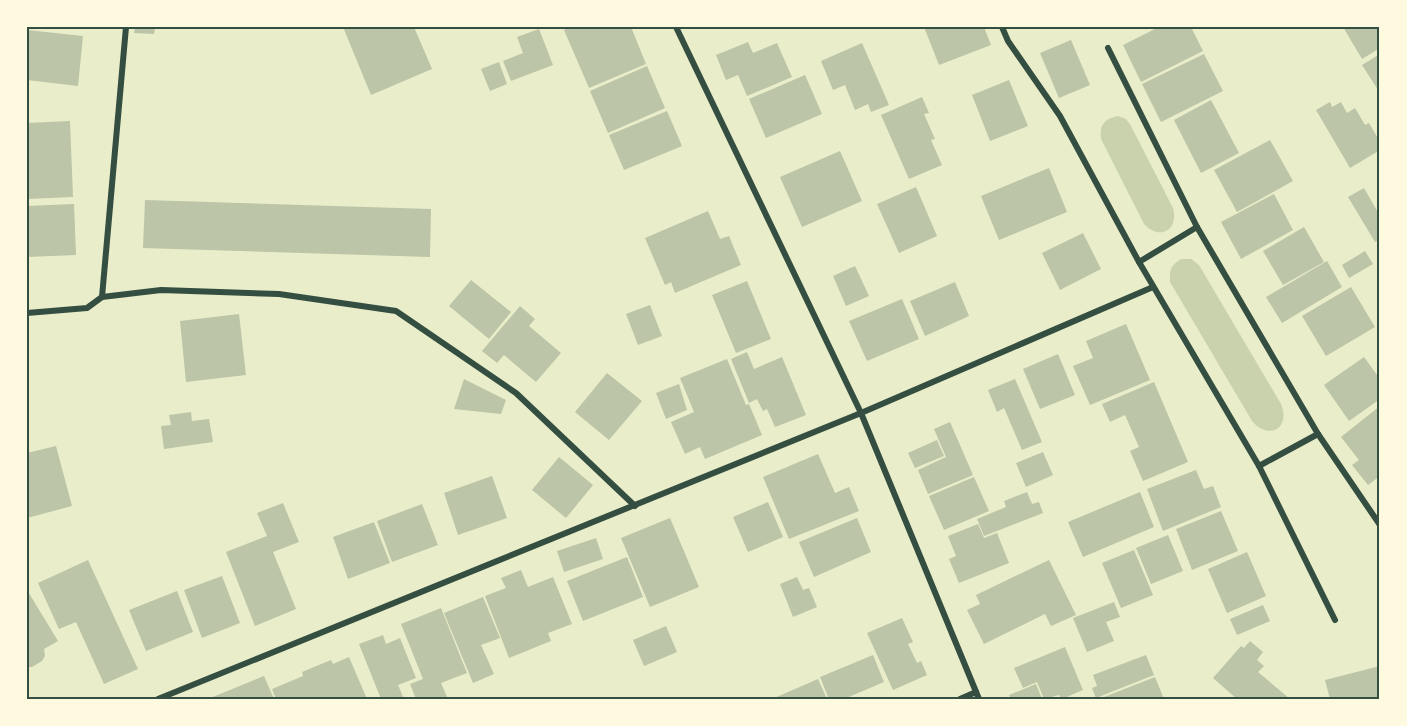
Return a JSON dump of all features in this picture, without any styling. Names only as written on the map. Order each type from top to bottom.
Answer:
[{"type":"street","points":[[102,297],[126,27]]},
{"type":"street","points":[[676,27],[861,413],[978,696],[960,699]]},
{"type":"street","points":[[1002,27],[1008,41],[1060,116],[1138,262],[1259,466],[1335,620]]},
{"type":"street","points":[[1108,48],[1197,227],[1318,434],[1380,525]]},
{"type":"street","points":[[1138,262],[1197,227]]},
{"type":"street","points":[[158,699],[861,413],[1153,287]]},
{"type":"street","points":[[27,313],[87,308],[102,297],[161,290],[279,294],[396,311],[516,393],[635,506]]},
{"type":"street","points":[[1259,466],[1318,434]]},
{"type":"green space","points":[[1118,116],[1126,119],[1131,126],[1173,208],[1173,222],[1167,231],[1156,232],[1144,224],[1101,139],[1104,123]]},
{"type":"green space","points":[[1181,259],[1191,259],[1199,265],[1281,404],[1283,420],[1277,429],[1265,430],[1252,421],[1170,282],[1171,268]]},
{"type":"building","points":[[135,27],[155,27],[154,34],[134,33]]},
{"type":"building","points":[[343,27],[414,27],[432,69],[371,95]]},
{"type":"building","points":[[570,27],[631,27],[646,64],[589,88],[564,30]]},
{"type":"building","points":[[924,27],[984,27],[991,45],[939,65]]},
{"type":"building","points":[[1159,27],[1191,27],[1203,51],[1141,82],[1123,45]]},
{"type":"building","points":[[1343,27],[1380,27],[1380,48],[1362,59]]},
{"type":"building","points":[[539,29],[553,65],[511,81],[503,61],[523,53],[517,37]]},
{"type":"building","points":[[27,30],[83,36],[78,86],[27,80]]},
{"type":"building","points":[[1071,40],[1090,85],[1059,98],[1040,53]]},
{"type":"building","points":[[748,42],[753,53],[777,43],[792,77],[747,96],[738,75],[726,80],[716,55]]},
{"type":"building","points":[[862,43],[889,105],[871,112],[868,104],[855,110],[845,85],[833,90],[821,61]]},
{"type":"building","points":[[1204,54],[1223,91],[1161,122],[1142,84]]},
{"type":"building","points":[[1380,54],[1380,93],[1362,65]]},
{"type":"building","points":[[499,62],[507,84],[490,91],[481,69]]},
{"type":"building","points":[[647,66],[665,108],[608,133],[590,91]]},
{"type":"building","points":[[805,75],[822,114],[766,138],[749,99]]},
{"type":"building","points":[[1009,80],[1028,126],[990,141],[972,95]]},
{"type":"building","points":[[922,97],[929,113],[924,114],[935,139],[931,140],[942,165],[909,179],[881,115]]},
{"type":"building","points":[[1211,100],[1239,153],[1201,173],[1174,120]]},
{"type":"building","points":[[1330,102],[1332,107],[1341,102],[1347,113],[1355,108],[1365,125],[1369,123],[1380,142],[1380,150],[1350,168],[1316,110]]},
{"type":"building","points":[[667,111],[682,146],[624,170],[609,135]]},
{"type":"building","points":[[70,121],[73,197],[27,199],[27,123]]},
{"type":"building","points":[[1270,140],[1293,181],[1237,212],[1214,170]]},
{"type":"building","points":[[840,151],[862,201],[802,227],[780,177]]},
{"type":"building","points":[[1049,168],[1067,212],[999,240],[981,196]]},
{"type":"building","points":[[916,187],[937,236],[899,253],[877,204]]},
{"type":"building","points":[[1364,188],[1380,216],[1380,239],[1375,242],[1348,197]]},
{"type":"building","points":[[1274,194],[1293,230],[1241,259],[1221,222]]},
{"type":"building","points":[[145,200],[431,209],[430,257],[143,248]]},
{"type":"building","points":[[74,204],[76,255],[27,257],[27,206]]},
{"type":"building","points":[[708,211],[720,239],[729,236],[741,265],[675,293],[671,282],[665,285],[645,238]]},
{"type":"building","points":[[1304,227],[1324,262],[1283,285],[1263,251]]},
{"type":"building","points":[[1083,233],[1101,269],[1060,290],[1042,253]]},
{"type":"building","points":[[1365,251],[1373,264],[1349,278],[1342,265]]},
{"type":"building","points":[[1327,261],[1342,287],[1282,323],[1266,297]]},
{"type":"building","points":[[855,266],[869,296],[846,306],[833,276]]},
{"type":"building","points":[[471,280],[511,312],[489,339],[449,306]]},
{"type":"building","points":[[747,281],[771,339],[736,353],[712,295]]},
{"type":"building","points":[[955,282],[969,316],[925,336],[910,301]]},
{"type":"building","points":[[1351,287],[1375,327],[1326,356],[1302,316]]},
{"type":"building","points":[[902,299],[919,339],[867,361],[849,321]]},
{"type":"building","points":[[650,305],[662,336],[638,345],[626,314]]},
{"type":"building","points":[[520,306],[535,319],[529,326],[561,353],[536,382],[504,355],[497,363],[482,351]]},
{"type":"building","points":[[239,314],[246,375],[186,382],[180,321]]},
{"type":"building","points":[[1126,324],[1150,380],[1090,405],[1073,366],[1093,358],[1086,341]]},
{"type":"building","points":[[747,352],[754,369],[782,357],[806,415],[775,427],[767,409],[763,411],[757,399],[749,403],[731,359]]},
{"type":"building","points":[[1058,354],[1075,395],[1040,409],[1023,369]]},
{"type":"building","points":[[1364,357],[1380,379],[1380,399],[1349,421],[1324,385]]},
{"type":"building","points":[[727,359],[746,405],[749,404],[762,435],[705,459],[700,447],[685,454],[671,422],[694,412],[680,378]]},
{"type":"building","points":[[607,373],[642,401],[609,440],[575,412]]},
{"type":"building","points":[[464,379],[506,400],[501,414],[454,409]]},
{"type":"building","points":[[1015,379],[1042,442],[1022,450],[1004,408],[997,412],[988,390]]},
{"type":"building","points":[[1154,382],[1188,462],[1143,481],[1130,451],[1139,447],[1125,415],[1110,422],[1102,404]]},
{"type":"building","points":[[679,384],[687,410],[666,419],[656,393]]},
{"type":"building","points":[[1380,406],[1380,476],[1368,485],[1352,465],[1359,460],[1341,437]]},
{"type":"building","points":[[191,412],[192,421],[209,419],[213,442],[164,449],[161,426],[171,425],[169,415]]},
{"type":"building","points":[[950,422],[973,475],[928,494],[918,470],[946,457],[934,429]]},
{"type":"building","points":[[937,440],[944,456],[915,468],[908,453]]},
{"type":"building","points":[[56,446],[72,506],[27,518],[27,453]]},
{"type":"building","points":[[1043,452],[1053,475],[1026,487],[1016,463]]},
{"type":"building","points":[[818,454],[835,493],[849,487],[859,511],[789,539],[763,477]]},
{"type":"building","points":[[559,457],[593,485],[566,518],[532,490]]},
{"type":"building","points":[[1196,470],[1204,489],[1213,486],[1221,507],[1163,531],[1147,489]]},
{"type":"building","points":[[492,476],[507,518],[458,535],[444,493]]},
{"type":"building","points":[[974,477],[989,511],[944,530],[929,496]]},
{"type":"building","points":[[1027,492],[1032,504],[1039,502],[1043,513],[984,536],[977,519],[1006,507],[1004,501]]},
{"type":"building","points":[[1140,492],[1154,527],[1083,557],[1068,522]]},
{"type":"building","points":[[768,502],[783,537],[748,552],[733,517]]},
{"type":"building","points":[[283,503],[299,542],[273,552],[296,609],[255,626],[226,552],[267,536],[257,513]]},
{"type":"building","points":[[422,504],[438,545],[392,562],[377,521]]},
{"type":"building","points":[[1221,511],[1238,551],[1192,570],[1176,529]]},
{"type":"building","points":[[670,518],[699,587],[650,607],[621,538]]},
{"type":"building","points":[[857,518],[871,552],[814,577],[799,542]]},
{"type":"building","points":[[374,522],[390,563],[348,579],[333,537]]},
{"type":"building","points":[[978,524],[984,538],[997,533],[1009,563],[959,583],[949,559],[956,556],[948,536]]},
{"type":"building","points":[[1168,535],[1183,571],[1151,584],[1136,548]]},
{"type":"building","points":[[596,538],[603,559],[564,572],[557,551]]},
{"type":"building","points":[[1134,550],[1153,595],[1121,608],[1102,563]]},
{"type":"building","points":[[1247,552],[1266,596],[1227,613],[1208,569]]},
{"type":"building","points":[[627,557],[643,597],[583,621],[567,581]]},
{"type":"building","points":[[88,560],[138,669],[104,684],[76,622],[59,629],[38,583]]},
{"type":"building","points":[[1049,560],[1076,615],[1051,626],[1045,614],[984,644],[967,610],[980,604],[976,595]]},
{"type":"building","points":[[521,570],[528,587],[553,577],[572,624],[548,633],[551,641],[509,658],[485,596],[506,588],[501,578]]},
{"type":"building","points":[[222,576],[240,623],[202,638],[184,590]]},
{"type":"building","points":[[797,577],[803,590],[809,588],[817,607],[793,617],[780,584]]},
{"type":"building","points":[[27,590],[58,641],[44,649],[45,656],[42,661],[32,667],[27,667]]},
{"type":"building","points":[[177,591],[193,632],[146,651],[129,610]]},
{"type":"building","points":[[483,597],[500,638],[481,645],[494,674],[473,683],[444,613]]},
{"type":"building","points":[[1114,602],[1120,617],[1106,622],[1114,641],[1087,652],[1073,618]]},
{"type":"building","points":[[1263,605],[1270,621],[1237,635],[1230,619]]},
{"type":"building","points":[[441,608],[467,673],[441,683],[448,699],[416,699],[410,684],[423,679],[401,624]]},
{"type":"building","points":[[902,618],[913,642],[908,644],[917,663],[921,661],[927,675],[893,690],[867,633]]},
{"type":"building","points":[[666,626],[677,652],[644,666],[633,640]]},
{"type":"building","points":[[383,635],[386,644],[400,638],[416,678],[398,685],[404,699],[381,699],[359,644]]},
{"type":"building","points":[[1250,641],[1263,652],[1257,660],[1264,666],[1258,672],[1290,699],[1237,699],[1213,678],[1241,646],[1244,648]]},
{"type":"building","points":[[1065,647],[1083,690],[1062,699],[1059,695],[1044,699],[1037,682],[1023,688],[1014,668]]},
{"type":"building","points":[[873,655],[884,682],[844,699],[829,699],[820,677]]},
{"type":"building","points":[[1146,655],[1154,675],[1096,698],[1092,688],[1097,686],[1093,675]]},
{"type":"building","points":[[349,657],[367,699],[276,699],[272,689],[303,676],[302,672],[331,660],[333,664]]},
{"type":"building","points":[[1380,666],[1380,699],[1330,699],[1325,680]]},
{"type":"building","points":[[264,676],[274,699],[208,699]]},
{"type":"building","points":[[1155,677],[1164,699],[1099,699]]},
{"type":"building","points":[[818,679],[827,699],[772,699]]},
{"type":"building","points":[[1036,684],[1042,699],[1011,699],[1009,695]]}]
